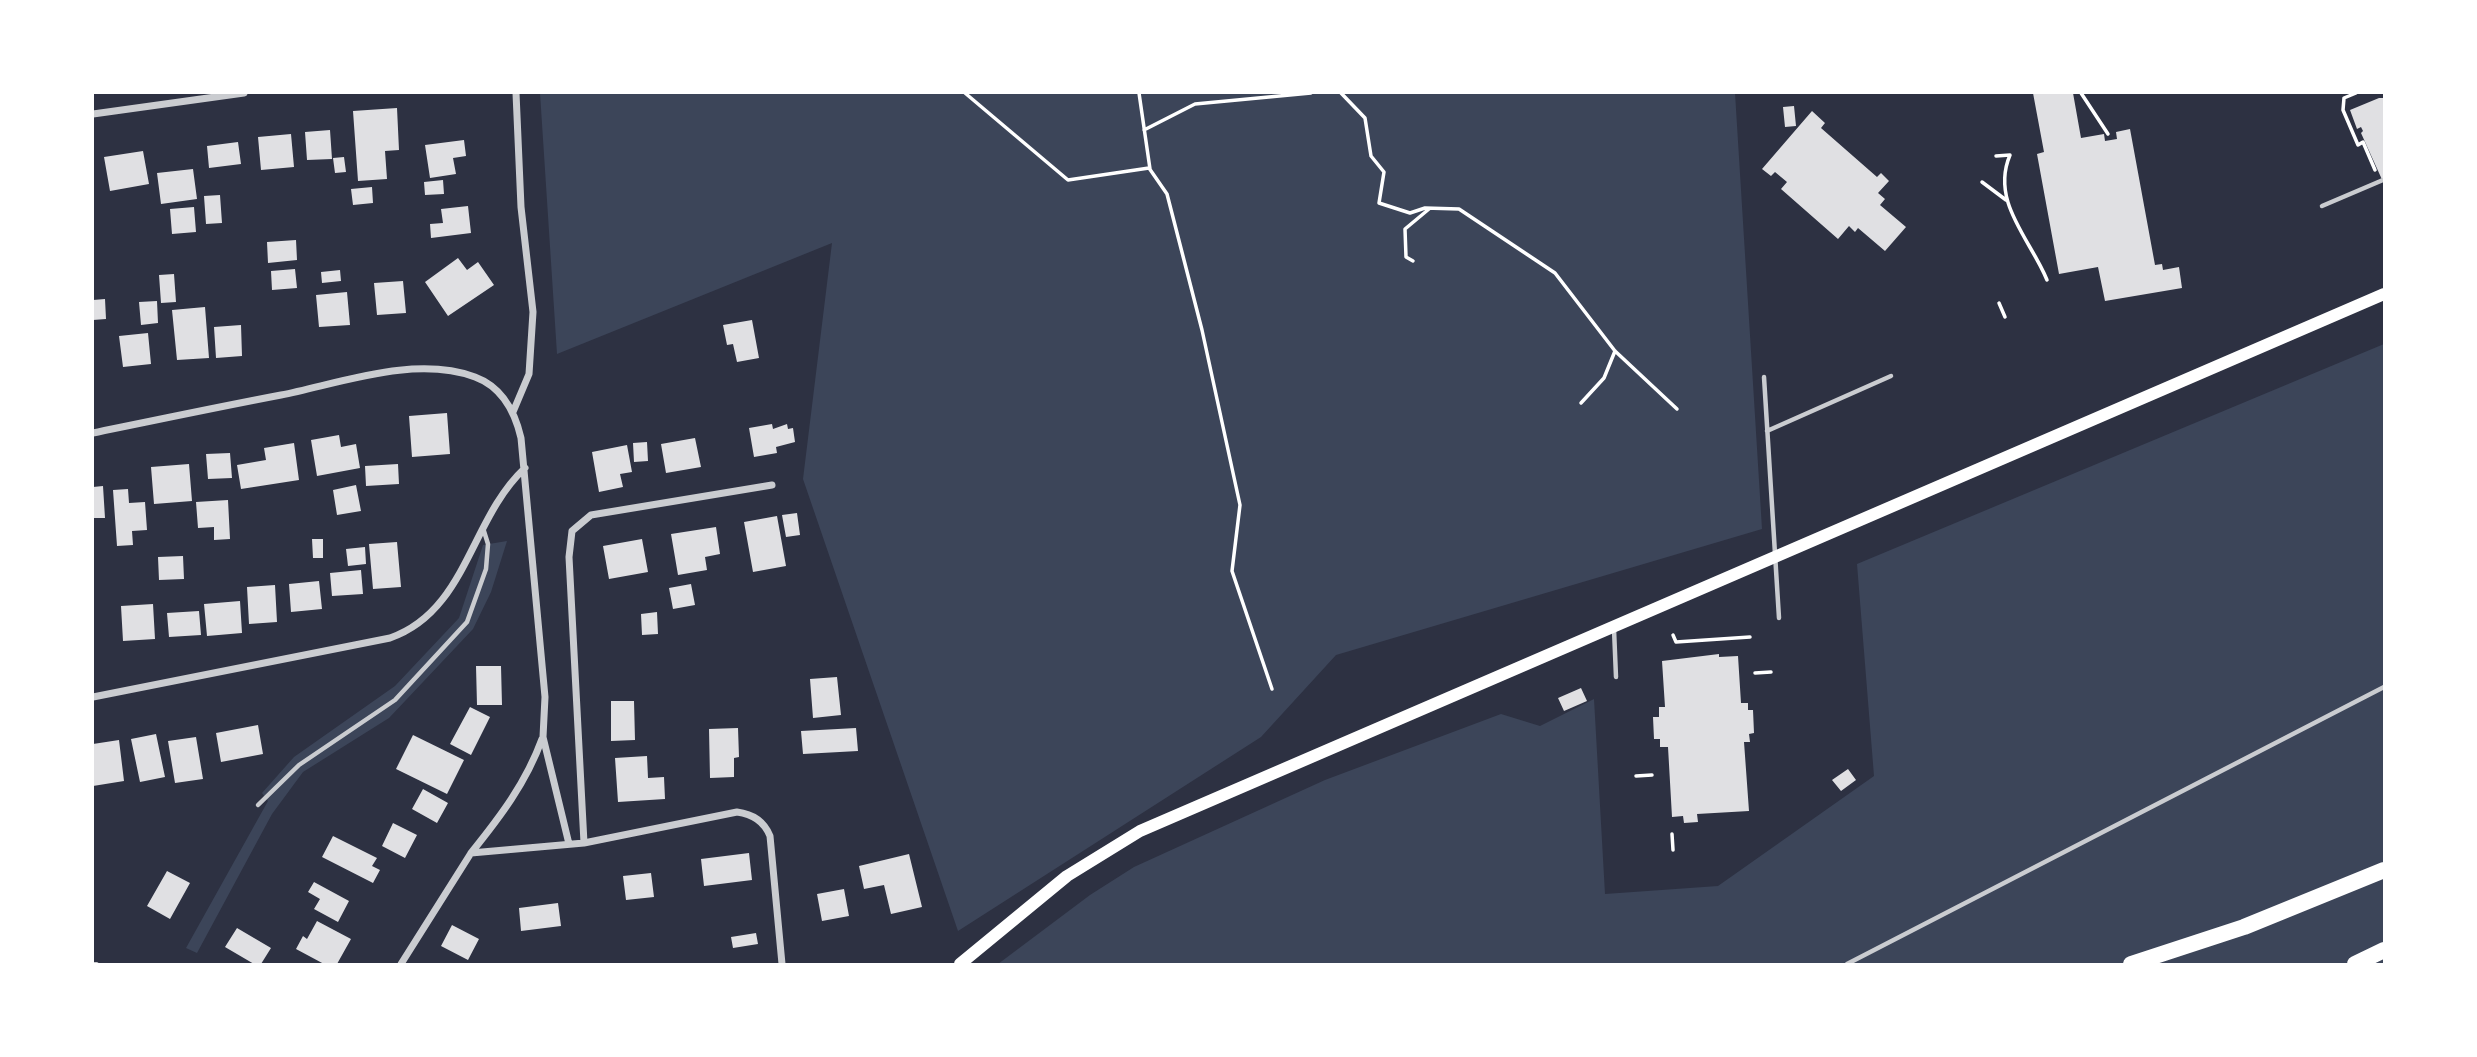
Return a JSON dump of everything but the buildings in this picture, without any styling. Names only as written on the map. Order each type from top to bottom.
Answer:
[{"type":"highway","points":[[2131,964],[2244,928],[2384,870]]},
{"type":"highway","points":[[2355,964],[2384,950]]},
{"type":"main road","points":[[960,964],[1067,876],[1140,831],[2384,295]]},
{"type":"street","points":[[93,114],[244,93]]},
{"type":"street","points":[[513,412],[529,374],[533,312],[521,207],[516,93]]},
{"type":"street","points":[[93,433],[418,369],[454,371],[477,377],[497,391],[513,412],[525,468],[545,697],[543,737],[569,845]]},
{"type":"street","points":[[93,697],[390,638],[409,631],[430,616],[448,596],[510,483],[525,468]]},
{"type":"street","points":[[584,843],[569,557],[572,531],[591,515],[772,485]]},
{"type":"street","points":[[401,964],[471,853],[506,810],[531,770],[543,737]]},
{"type":"street","points":[[471,853],[584,843],[729,812],[746,813],[766,825],[770,836],[782,964]]},
{"type":"lane","points":[[2322,206],[2383,180]]},
{"type":"lane","points":[[1767,431],[1891,376]]},
{"type":"lane","points":[[1764,377],[1779,618]]},
{"type":"lane","points":[[258,805],[299,765],[395,700],[467,622],[486,569],[488,544],[483,528]]},
{"type":"lane","points":[[1614,628],[1616,677]]},
{"type":"lane","points":[[1847,964],[2384,687]]},
{"type":"path","points":[[965,93],[1068,180],[1150,169]]},
{"type":"path","points":[[1139,93],[1150,169],[1167,194],[1202,330],[1240,505],[1232,570],[1272,689]]},
{"type":"path","points":[[1144,130],[1195,104],[1311,93]]},
{"type":"path","points":[[1341,93],[1365,118],[1371,156],[1384,172],[1379,203],[1410,213],[1430,208],[1459,209],[1555,273],[1615,351],[1677,409]]},
{"type":"path","points":[[2081,93],[2108,134]]},
{"type":"path","points":[[2356,93],[2344,98],[2343,110],[2358,145],[2363,142],[2376,172]]},
{"type":"path","points":[[1996,156],[2010,155],[2006,200],[2013,220],[2034,250],[2047,280]]},
{"type":"path","points":[[1982,182],[2006,200]]},
{"type":"path","points":[[1413,261],[1406,257],[1405,229],[1430,208]]},
{"type":"path","points":[[1999,303],[2005,317]]},
{"type":"path","points":[[1581,403],[1604,378],[1615,351]]},
{"type":"path","points":[[1673,635],[1676,642],[1750,637]]},
{"type":"path","points":[[1755,673],[1771,672]]},
{"type":"path","points":[[1636,776],[1652,775]]},
{"type":"path","points":[[1672,834],[1673,850]]},
{"type":"shaded area","points":[[540,93],[1735,93],[1762,529],[1336,655],[1261,737],[958,931],[803,479],[832,243],[557,354]]},
{"type":"shaded area","points":[[2384,344],[2384,964],[998,964],[1090,895],[1134,867],[1325,780],[1501,714],[1540,726],[1594,699],[1605,894],[1718,886],[1874,776],[1857,564]]},
{"type":"shaded area","points":[[507,541],[491,592],[473,629],[389,718],[303,772],[272,814],[197,953],[186,948],[268,801],[262,793],[294,757],[395,686],[459,618],[483,545]]}]
